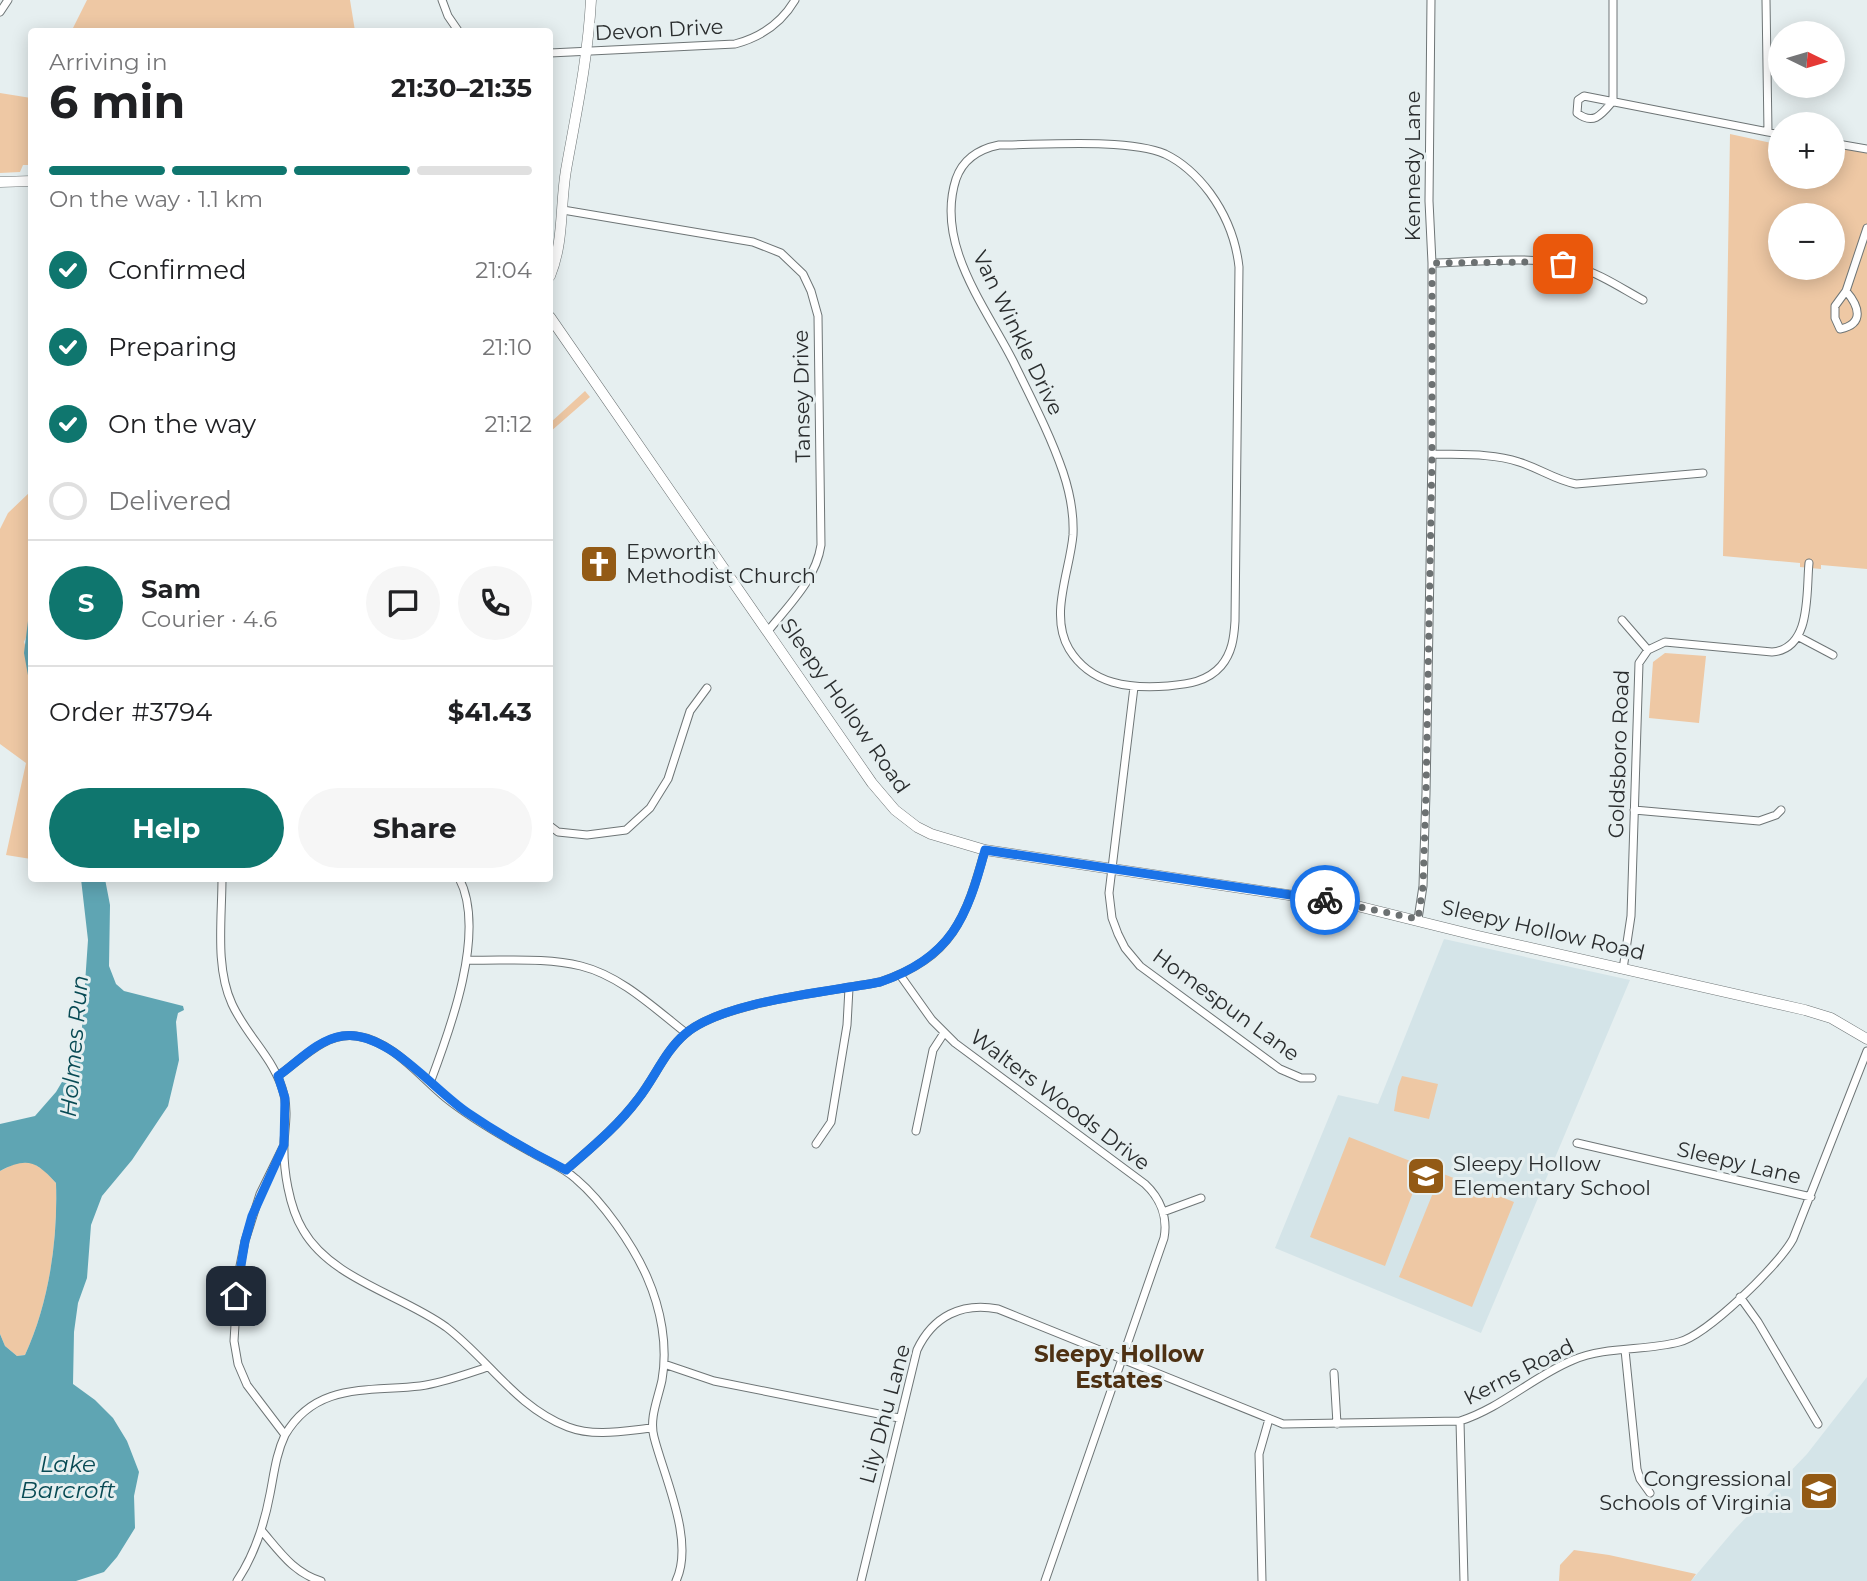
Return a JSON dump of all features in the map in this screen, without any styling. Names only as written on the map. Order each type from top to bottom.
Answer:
[{"type":"main road","points":[[553,264],[587,51],[591,0]]},
{"type":"main road","points":[[0,182],[28,181]]},
{"type":"main road","name":"Sleepy Hollow Road","points":[[553,321],[872,783],[895,810],[931,834],[985,850],[1349,904],[1418,919],[1474,935],[1831,1018],[1867,1038]]},
{"type":"street","points":[[0,12],[8,0]]},
{"type":"street","points":[[442,0],[456,28]]},
{"type":"street","name":"Devon Drive","points":[[553,52],[734,44],[751,39],[774,26],[795,0]]},
{"type":"street","name":"Kennedy Lane","points":[[1418,919],[1423,886],[1426,793],[1432,454],[1432,263],[1429,201],[1432,0]]},
{"type":"street","points":[[1613,0],[1613,101],[1600,117],[1591,120],[1577,113],[1578,100],[1584,96],[1613,101],[1768,132],[1766,0]]},
{"type":"street","points":[[1845,145],[1867,149]]},
{"type":"street","name":"Van Winkle Drive","points":[[988,147],[1136,147],[1166,155],[1186,167],[1202,183],[1224,215],[1234,238],[1240,267],[1235,621],[1232,647],[1220,667],[1202,680],[1179,685],[1134,687],[1122,686],[1083,666],[1064,639],[1060,610],[1073,533],[1071,496],[1041,417],[979,299],[954,242],[951,204],[958,175],[969,158],[988,147]]},
{"type":"street","name":"Tansey Drive","points":[[563,210],[753,242],[781,253],[807,281],[819,325],[821,545],[815,569],[768,631]]},
{"type":"street","points":[[1846,291],[1857,305],[1857,313],[1849,327],[1840,329],[1835,318],[1835,306],[1846,291],[1867,228]]},
{"type":"street","points":[[1432,263],[1563,264],[1592,273],[1643,300]]},
{"type":"street","points":[[1432,454],[1504,458],[1561,481],[1576,484],[1703,473]]},
{"type":"street","points":[[1809,563],[1799,637],[1833,655]]},
{"type":"street","points":[[1622,620],[1648,650]]},
{"type":"street","name":"Goldsboro Road","points":[[1623,969],[1631,916],[1639,663],[1648,650],[1665,642],[1778,652],[1793,644],[1799,637]]},
{"type":"street","points":[[1112,867],[1134,687]]},
{"type":"street","points":[[553,828],[558,832],[587,835],[626,830],[650,808],[668,779],[690,711],[707,688]]},
{"type":"street","points":[[1634,810],[1759,821],[1776,815],[1781,810]]},
{"type":"street","points":[[566,1170],[627,1114],[673,1046],[686,1033],[721,1015],[746,1007],[849,988],[900,975],[929,957],[958,925],[971,901],[985,850]]},
{"type":"street","name":"Homespun Lane","points":[[1112,867],[1109,893],[1112,918],[1125,948],[1133,959],[1151,976],[1280,1069],[1301,1078],[1312,1078]]},
{"type":"street","points":[[222,882],[222,959],[225,985],[239,1017],[278,1076],[285,1098],[284,1145],[292,1197],[301,1227],[308,1238],[357,1278],[410,1305],[447,1328],[529,1405],[570,1428],[609,1432],[652,1428]]},
{"type":"street","points":[[430,1083],[468,960],[470,908],[461,882]]},
{"type":"street","points":[[468,960],[556,962],[582,966],[614,979],[686,1033]]},
{"type":"street","name":"Walters Woods Drive","points":[[900,975],[944,1033],[1145,1184],[1156,1196],[1163,1212]]},
{"type":"street","points":[[816,1144],[831,1122],[847,1025],[849,988]]},
{"type":"street","points":[[916,1130],[933,1050],[944,1033]]},
{"type":"street","points":[[278,1076],[321,1044],[343,1035],[370,1039],[396,1054],[453,1103],[478,1120],[566,1170],[607,1214],[647,1277],[662,1327],[664,1364],[652,1428],[679,1529],[681,1553],[678,1580]]},
{"type":"street","name":"Kerns Road","points":[[1269,1419],[1293,1425],[1460,1420],[1485,1411],[1573,1360],[1625,1349],[1668,1345],[1694,1337],[1775,1265],[1786,1251],[1811,1197],[1867,1051]]},
{"type":"street","name":"Sleepy Lane","points":[[1577,1143],[1811,1197]]},
{"type":"street","points":[[284,1145],[260,1194],[245,1241],[238,1276],[234,1341],[238,1364],[247,1385],[285,1435]]},
{"type":"street","points":[[1045,1581],[1164,1238],[1166,1231],[1163,1212],[1201,1198]]},
{"type":"street","points":[[1740,1297],[1758,1322],[1818,1424]]},
{"type":"street","name":"Lily Dhu Lane","points":[[861,1581],[913,1364],[929,1330],[942,1318],[959,1310],[973,1307],[998,1309],[1269,1419]]},
{"type":"street","points":[[1625,1349],[1637,1469],[1640,1479],[1650,1493]]},
{"type":"street","points":[[664,1364],[714,1381],[899,1418]]},
{"type":"street","points":[[237,1581],[251,1559],[262,1531],[276,1460],[285,1435],[306,1410],[331,1396],[364,1389],[438,1383],[488,1367]]},
{"type":"street","points":[[1334,1373],[1337,1424]]},
{"type":"street","points":[[1262,1581],[1259,1464],[1261,1444],[1269,1419]]},
{"type":"street","points":[[1460,1420],[1464,1581]]},
{"type":"street","points":[[262,1531],[289,1564],[301,1573],[321,1581]]},
{"type":"shaded area","points":[[87,0],[350,0],[355,28],[73,28]]},
{"type":"shaded area","points":[[0,93],[28,98],[28,165],[23,165],[20,172],[0,173]]},
{"type":"shaded area","points":[[1730,134],[1768,142],[1768,189],[1845,189],[1845,145],[1867,149],[1867,569],[1821,565],[1821,569],[1800,567],[1800,563],[1723,556]]},
{"type":"shaded area","points":[[585,391],[590,397],[553,429],[553,420]]},
{"type":"shaded area","points":[[28,494],[28,632],[24,642],[28,653],[28,859],[6,855],[26,763],[0,744],[0,529],[8,513]]},
{"type":"shaded area","points":[[1665,653],[1706,656],[1699,723],[1649,718],[1653,662]]},
{"type":"shaded area","name":"Sleepy Hollow Elementary School","points":[[1444,939],[1630,980],[1481,1333],[1275,1248],[1338,1095],[1378,1104]]},
{"type":"shaded area","points":[[1402,1076],[1438,1084],[1429,1119],[1394,1111]]},
{"type":"shaded area","points":[[1349,1137],[1423,1166],[1385,1266],[1310,1237]]},
{"type":"shaded area","points":[[31,1162],[45,1171],[56,1183],[55,1227],[50,1271],[40,1314],[25,1355],[17,1356],[5,1346],[0,1334],[0,1171],[16,1163]]},
{"type":"shaded area","points":[[1441,1173],[1514,1202],[1472,1307],[1399,1277]]},
{"type":"shaded area","name":"Congressional Schools of Virginia","points":[[1867,1377],[1867,1581],[1691,1581],[1735,1529],[1807,1454]]},
{"type":"shaded area","points":[[1574,1550],[1696,1574],[1691,1581],[1559,1581],[1560,1565]]},
{"type":"water","points":[[28,621],[28,675],[24,653]]},
{"type":"water","name":"Lake Barcroft","points":[[81,882],[106,882],[110,905],[109,966],[116,984],[124,991],[183,1006],[184,1010],[178,1013],[176,1022],[179,1060],[168,1106],[132,1160],[102,1196],[91,1225],[87,1278],[78,1303],[74,1332],[73,1384],[113,1418],[127,1441],[139,1472],[134,1496],[135,1528],[104,1572],[76,1581],[0,1581],[0,1334],[5,1346],[17,1356],[25,1355],[40,1314],[50,1271],[56,1183],[31,1163],[17,1164],[0,1171],[0,1124],[35,1116],[56,1092],[75,1060],[82,1027],[88,940]]},
{"type":"way so far","points":[[1325,900],[1418,919],[1423,886],[1426,793],[1432,454],[1432,263],[1563,264]]},
{"type":"place","name":"Epworth Methodist Church","points":[[599,564]]},
{"type":"place","name":"Sleepy Hollow Elementary School","points":[[1426,1176]]},
{"type":"place","name":"Congressional Schools of Virginia","points":[[1819,1491]]},
{"type":"district","name":"Sleepy Hollow Estates","points":[[1119,1367]]},
{"type":"route","points":[[236,1296],[252,1216],[284,1145],[285,1098],[278,1076],[307,1053],[331,1039],[343,1035],[357,1036],[381,1045],[478,1120],[566,1170],[627,1114],[673,1046],[690,1030],[746,1007],[880,982],[900,975],[929,957],[948,939],[967,911],[985,850],[1325,900]]},
{"type":"water label","name":"Holmes Run","points":[[74,1046]]}]
